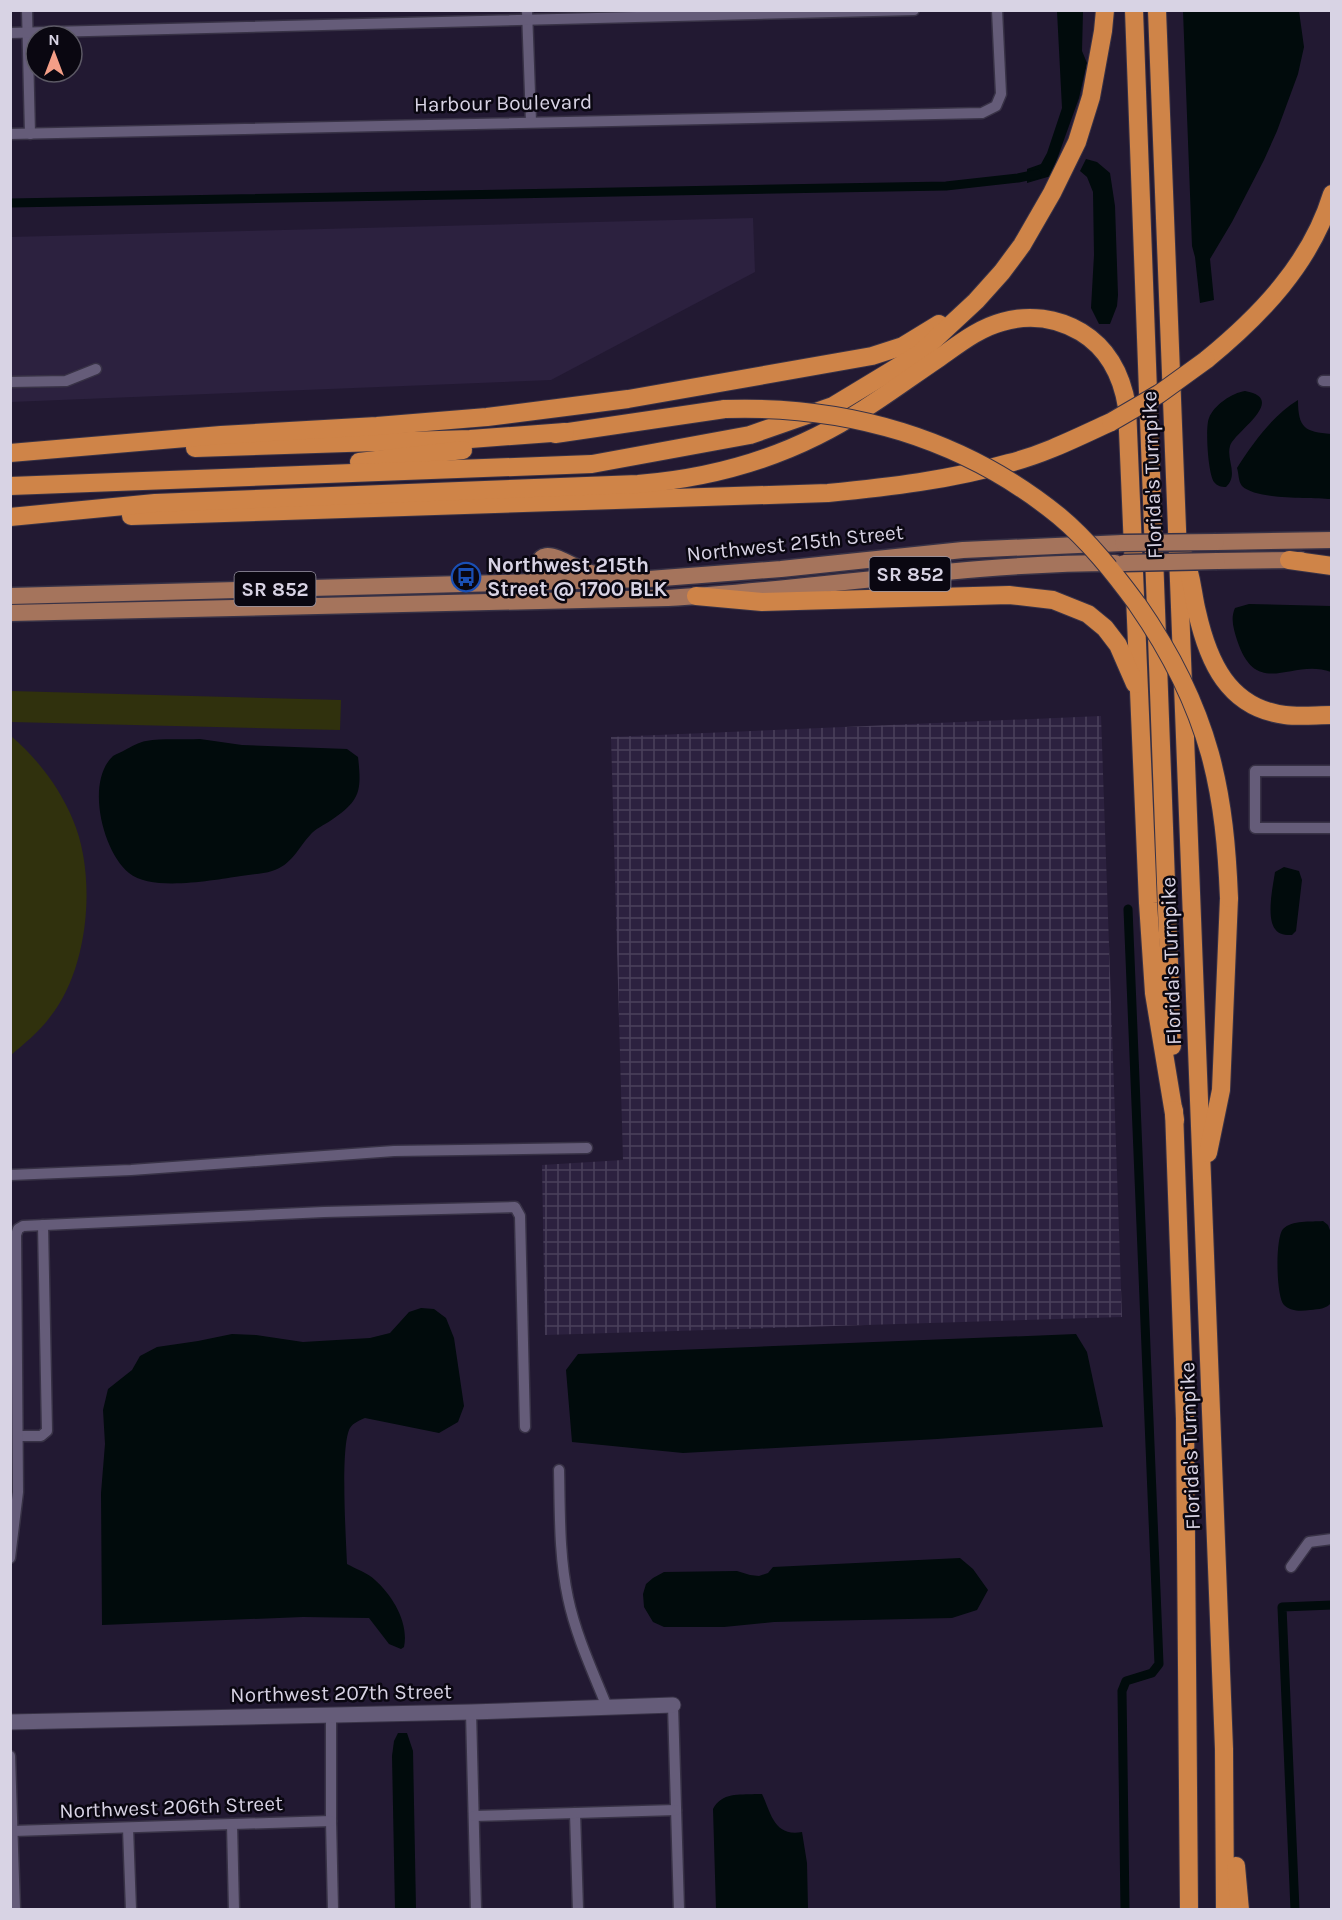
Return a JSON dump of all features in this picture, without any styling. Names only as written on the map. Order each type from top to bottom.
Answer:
[{"type":"highway","points":[[10,486],[592,464],[750,435],[833,406],[919,354],[976,302],[1002,272],[1034,226],[1077,142],[1087,108],[1103,31],[1105,10]]},
{"type":"highway","name":"Florida's Turnpike","points":[[1134,10],[1185,1419],[1189,1910]]},
{"type":"highway","name":"Florida's Turnpike","points":[[1157,10],[1224,1749],[1226,1910]]},
{"type":"highway","points":[[10,519],[828,493],[953,477],[1011,463],[1061,445],[1111,422],[1159,394],[1206,360],[1256,316],[1288,280],[1311,241],[1332,194]]},
{"type":"highway","points":[[10,454],[221,435],[487,417],[628,399],[872,356],[903,346],[951,315],[985,281],[1047,202]]},
{"type":"highway","points":[[10,519],[155,503],[638,484],[689,478],[760,459],[816,436],[868,406],[988,326],[1025,318],[1051,320],[1073,328],[1103,351],[1117,372],[1125,395],[1129,439],[1148,903],[1154,993],[1175,1120]]},
{"type":"highway","points":[[233,476],[272,468],[318,466],[465,450],[565,432],[725,409],[768,408],[844,416],[902,431],[979,462],[1012,482],[1060,517],[1089,545],[1119,580],[1163,643],[1181,677],[1210,754],[1224,823],[1228,898],[1221,1090],[1203,1181]]},
{"type":"highway","points":[[10,454],[447,440],[565,432]]},
{"type":"highway","points":[[1177,540],[1190,569],[1195,605],[1204,641],[1221,676],[1234,692],[1253,706],[1274,713],[1332,715]]},
{"type":"highway","points":[[1289,560],[1332,566]]},
{"type":"highway","points":[[696,597],[762,602],[1009,595],[1053,600],[1088,614],[1112,636],[1123,655],[1140,697]]},
{"type":"highway","points":[[1224,1749],[1240,1910]]},
{"type":"main road","name":"Northwest 215th Street","points":[[10,596],[616,581],[743,573],[954,550],[1124,543],[1332,540]]},
{"type":"main road","points":[[539,583],[537,571],[539,562],[549,556],[616,581]]},
{"type":"main road","name":"Northwest 215th Street","points":[[10,613],[696,597],[951,571],[1047,565],[1332,559]]},
{"type":"street","points":[[84,30],[527,15],[914,10]]},
{"type":"street","name":"Harbour Boulevard","points":[[10,134],[982,113],[996,106],[1001,94],[997,10]]},
{"type":"street","points":[[527,15],[531,122]]},
{"type":"street","points":[[29,84],[30,134]]},
{"type":"street","points":[[10,382],[66,381],[96,369]]},
{"type":"street","points":[[1332,771],[1255,771],[1255,828],[1332,828]]},
{"type":"street","points":[[10,1175],[131,1170],[394,1151],[587,1148]]},
{"type":"street","points":[[10,1558],[18,1492],[16,1235],[18,1229],[23,1226],[324,1212],[515,1207],[519,1216],[525,1426]]},
{"type":"street","points":[[18,1436],[41,1436],[47,1431],[43,1225]]},
{"type":"street","points":[[559,1470],[561,1550],[568,1600],[607,1707]]},
{"type":"street","points":[[1292,1567],[1309,1542],[1332,1539]]},
{"type":"street","points":[[672,1705],[679,1910]]},
{"type":"street","name":"Northwest 207th Street","points":[[10,1722],[471,1712],[672,1705]]},
{"type":"street","points":[[471,1712],[476,1910]]},
{"type":"street","points":[[331,1714],[333,1910]]},
{"type":"street","points":[[10,1756],[15,1910]]},
{"type":"street","points":[[474,1816],[676,1810]]},
{"type":"street","points":[[575,1813],[578,1910]]},
{"type":"street","name":"Northwest 206th Street","points":[[13,1831],[331,1821]]},
{"type":"street","points":[[232,1824],[234,1910]]},
{"type":"street","points":[[129,1828],[131,1910]]},
{"type":"shaded area","points":[[1057,11],[1083,11],[1082,51],[1087,63],[1079,98],[1051,176],[1027,183],[1027,169],[1041,164],[1062,108]]},
{"type":"shaded area","points":[[1183,11],[1299,11],[1304,47],[1298,74],[1277,131],[1232,222],[1210,259],[1214,300],[1200,303],[1192,246]]},
{"type":"shaded area","points":[[1086,159],[1097,162],[1110,173],[1115,206],[1118,295],[1117,306],[1110,324],[1099,324],[1091,308],[1094,255],[1093,192],[1087,177],[1080,171]]},
{"type":"shaded area","points":[[753,218],[755,272],[551,380],[11,402],[10,237]]},
{"type":"shaded area","points":[[1245,391],[1257,395],[1262,401],[1261,408],[1230,446],[1232,478],[1226,487],[1221,486],[1214,482],[1210,470],[1207,440],[1209,418],[1224,400]]},
{"type":"shaded area","points":[[1298,400],[1300,417],[1305,427],[1315,432],[1331,434],[1331,499],[1259,494],[1242,486],[1240,482],[1237,468],[1250,449],[1271,422]]},
{"type":"shaded area","points":[[1249,604],[1331,606],[1331,672],[1303,669],[1265,673],[1255,669],[1245,658],[1237,640],[1233,620],[1235,608]]},
{"type":"shaded area","points":[[11,691],[341,700],[340,730],[11,722]]},
{"type":"shaded area","points":[[1101,716],[1122,1317],[545,1335],[542,1165],[623,1160],[611,737]]},
{"type":"shaded area","points":[[11,736],[47,774],[68,808],[81,843],[87,894],[81,948],[63,997],[42,1027],[11,1055]]},
{"type":"shaded area","points":[[200,739],[242,745],[347,749],[358,757],[360,779],[357,795],[340,814],[313,832],[285,865],[272,871],[183,883],[152,882],[139,879],[129,873],[120,863],[105,834],[99,799],[100,782],[105,768],[113,756],[143,742]]},
{"type":"shaded area","points":[[1284,867],[1299,871],[1302,880],[1296,931],[1292,935],[1277,931],[1272,924],[1271,917],[1275,872]]},
{"type":"shaded area","points":[[1323,1221],[1328,1225],[1331,1233],[1331,1303],[1319,1309],[1300,1311],[1290,1309],[1284,1305],[1279,1291],[1280,1235],[1283,1229],[1291,1224]]},
{"type":"shaded area","points":[[421,1308],[434,1309],[446,1318],[454,1338],[464,1406],[458,1422],[439,1433],[365,1418],[350,1428],[345,1453],[347,1564],[372,1578],[388,1594],[402,1619],[404,1647],[401,1649],[389,1644],[369,1618],[303,1617],[102,1625],[101,1493],[105,1444],[103,1410],[108,1389],[132,1370],[140,1356],[157,1347],[232,1334],[303,1342],[370,1338],[390,1333],[409,1312]]},
{"type":"shaded area","points":[[1076,1334],[1087,1352],[1103,1427],[683,1453],[572,1442],[566,1370],[578,1354]]},
{"type":"shaded area","points":[[960,1558],[973,1569],[988,1590],[977,1610],[952,1618],[774,1622],[724,1627],[664,1627],[653,1622],[644,1607],[643,1594],[646,1584],[664,1572],[737,1571],[759,1576],[768,1573],[773,1567]]},
{"type":"shaded area","points":[[398,1733],[407,1733],[413,1751],[416,1909],[395,1909],[392,1756],[394,1741]]},
{"type":"shaded area","points":[[762,1794],[771,1816],[779,1827],[793,1833],[802,1832],[807,1863],[808,1909],[716,1909],[713,1809],[726,1797]]},
{"type":"waterway","points":[[10,203],[946,186],[1037,174]]},
{"type":"waterway","points":[[1125,1910],[1122,1691],[1126,1681],[1152,1673],[1159,1664],[1128,909]]},
{"type":"waterway","points":[[1295,1910],[1282,1607],[1332,1605]]},
{"type":"place","name":"Northwest 215th Street @ 1700 BLK","points":[[466,577]]}]
